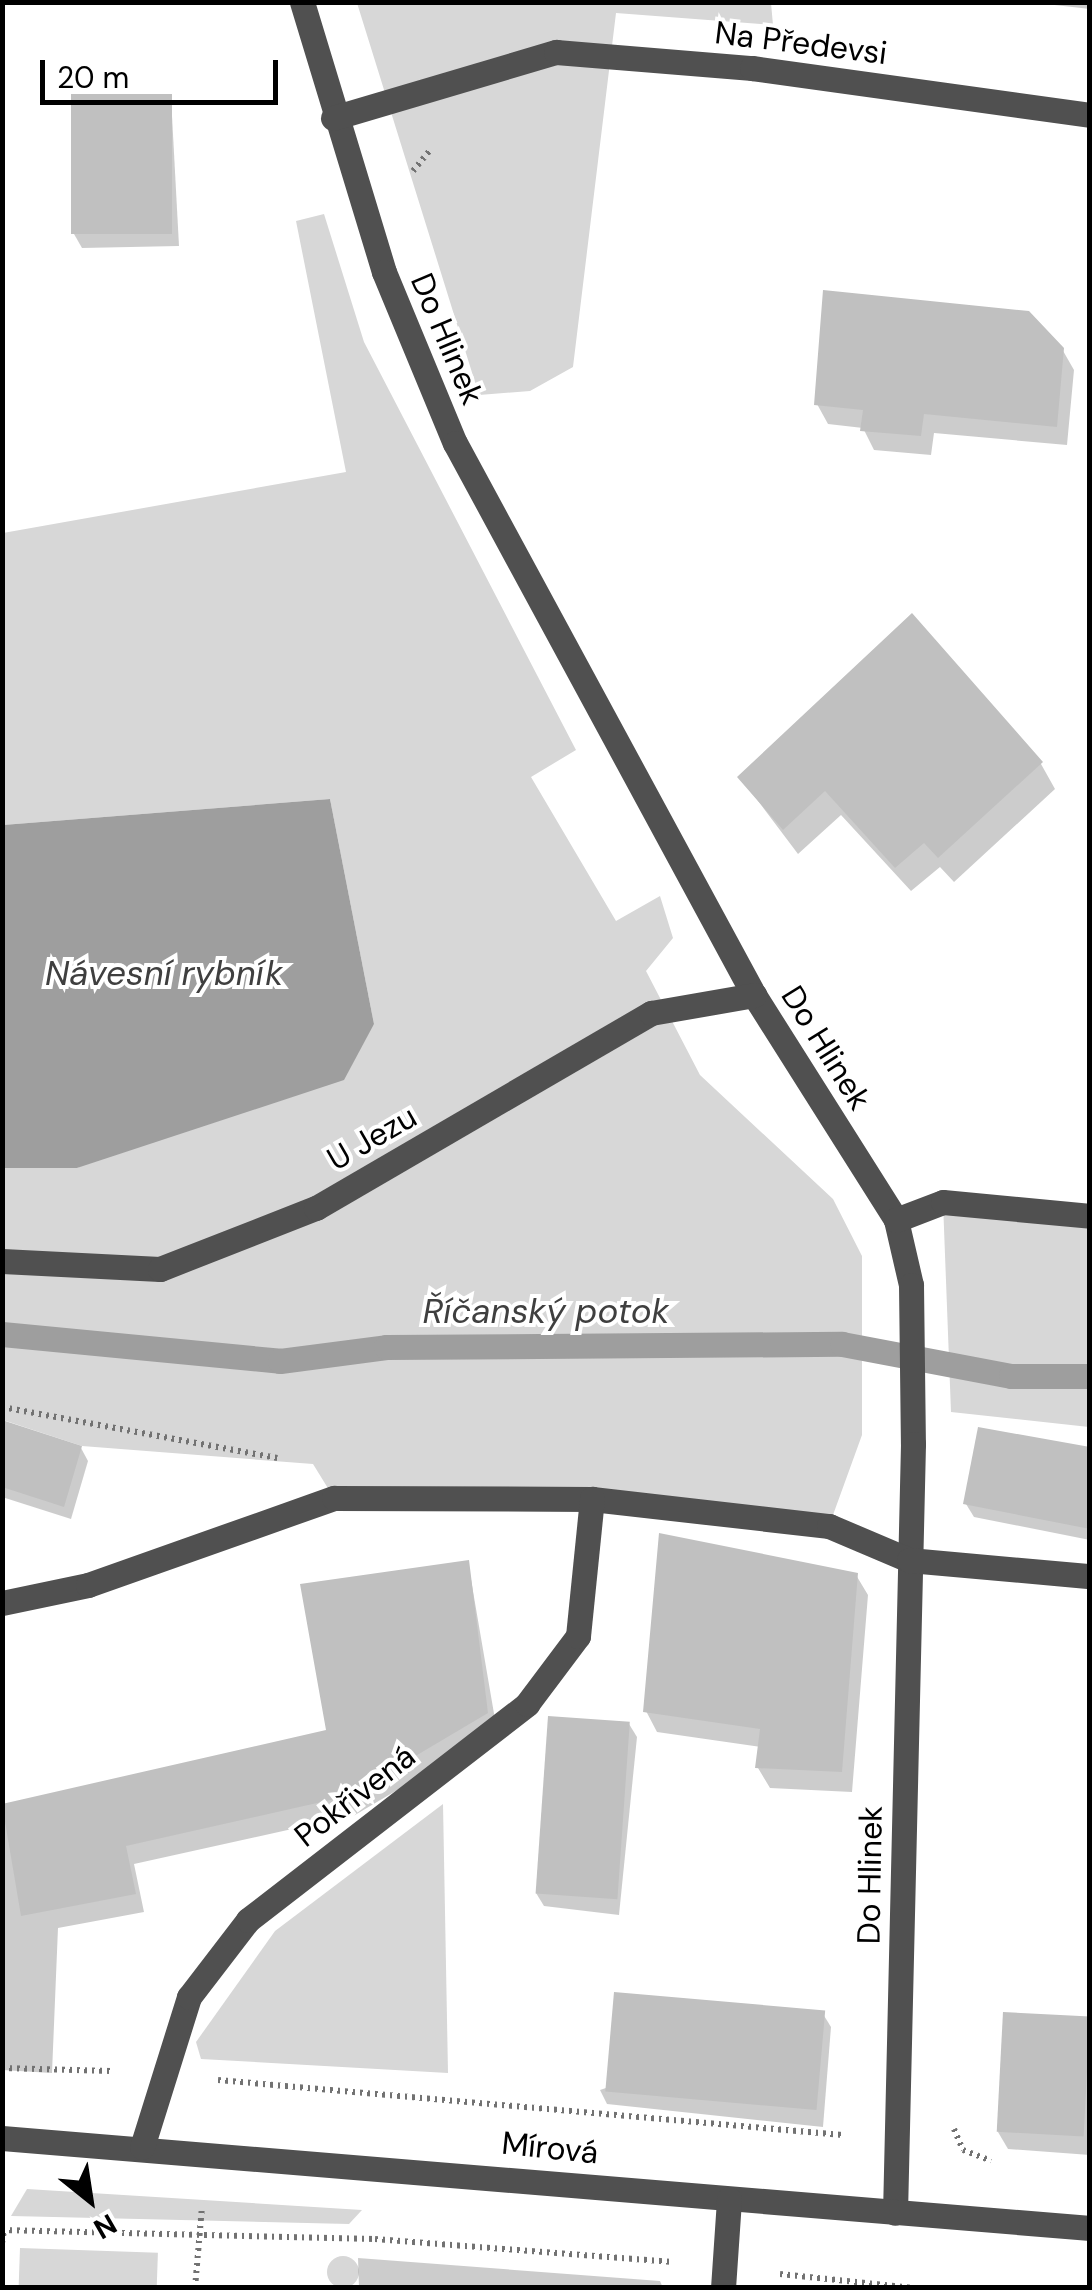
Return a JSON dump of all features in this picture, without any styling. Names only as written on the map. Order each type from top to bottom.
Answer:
[{"type":"street","name":"Do Hlinek","points":[[302,2],[333,118],[455,443],[754,995],[896,1220],[911,1285],[913,1444],[895,2213]]},
{"type":"street","name":"Na Předevsi","points":[[333,118],[556,52],[752,68],[1090,115]]},
{"type":"street","name":"U Jezu","points":[[2,1262],[160,1269],[316,1208],[651,1013],[754,995]]},
{"type":"street","points":[[896,1220],[943,1202],[1090,1216]]},
{"type":"street","points":[[2,1603],[88,1585],[334,1498],[592,1499],[829,1526],[909,1560],[1090,1576]]},
{"type":"street","name":"Pokřivená","points":[[142,2147],[188,1997],[248,1920],[527,1704],[578,1636],[592,1499]]},
{"type":"street","name":"Mírová","points":[[2,2138],[208,2151],[1090,2228]]},
{"type":"street","points":[[724,2276],[728,2199]]},
{"type":"path","points":[[409,187],[444,141]]},
{"type":"path","points":[[2,1407],[313,1464],[334,1498]]},
{"type":"path","points":[[2,2068],[164,2076],[897,2140]]},
{"type":"path","points":[[196,2288],[208,2151]]},
{"type":"path","points":[[2,2243],[3,2230],[198,2235],[913,2288]]},
{"type":"shaded area","points":[[357,3],[771,3],[773,25],[616,13],[573,367],[530,391],[479,395]]},
{"type":"shaded area","points":[[324,214],[364,342],[576,750],[531,777],[616,921],[660,896],[673,938],[646,971],[700,1075],[833,1199],[862,1256],[862,1435],[829,1526],[592,1499],[334,1498],[313,1464],[82,1446],[3,1420],[3,1168],[77,1168],[374,1024],[330,799],[3,825],[3,533],[346,472],[296,221]]},
{"type":"shaded area","points":[[943,1202],[1089,1216],[1089,1427],[951,1412]]},
{"type":"shaded area","points":[[443,1804],[448,2073],[201,2059],[196,2042],[275,1931]]},
{"type":"shaded area","points":[[27,2189],[362,2210],[349,2224],[11,2216]]},
{"type":"shaded area","points":[[20,2248],[158,2253],[157,2288],[19,2287]]},
{"type":"shaded area","points":[[343,2256],[354,2261],[359,2272],[354,2283],[343,2288],[332,2283],[327,2272],[332,2261]]},
{"type":"water","name":"Návesní rybník","points":[[330,799],[374,1024],[344,1080],[77,1168],[3,1168],[3,825]]},
{"type":"building","points":[[71,94],[172,94],[172,234],[71,234]]},
{"type":"building","points":[[823,290],[1029,311],[1064,348],[1057,427],[924,414],[921,436],[860,431],[863,410],[814,405]]},
{"type":"building","points":[[912,613],[1043,762],[938,858],[924,843],[895,868],[825,791],[783,830],[737,777]]},
{"type":"building","points":[[2,1420],[82,1446],[64,1507],[2,1487]]},
{"type":"building","points":[[978,1427],[1090,1447],[1090,1529],[963,1504]]},
{"type":"building","points":[[659,1533],[858,1573],[842,1772],[755,1768],[760,1729],[643,1712]]},
{"type":"building","points":[[469,1560],[488,1713],[348,1796],[126,1846],[136,1894],[21,1916],[2,1804],[326,1730],[300,1584]]},
{"type":"building","points":[[548,1716],[630,1722],[617,1899],[536,1894]]},
{"type":"building","points":[[614,1992],[825,2010],[816,2110],[605,2092]]},
{"type":"building","points":[[1003,2012],[1090,2017],[1084,2136],[997,2132]]},
{"type":"waterway","name":"Říčanský potok","points":[[2,1334],[280,1361],[386,1347],[842,1344],[1011,1376],[1090,1376]]}]
